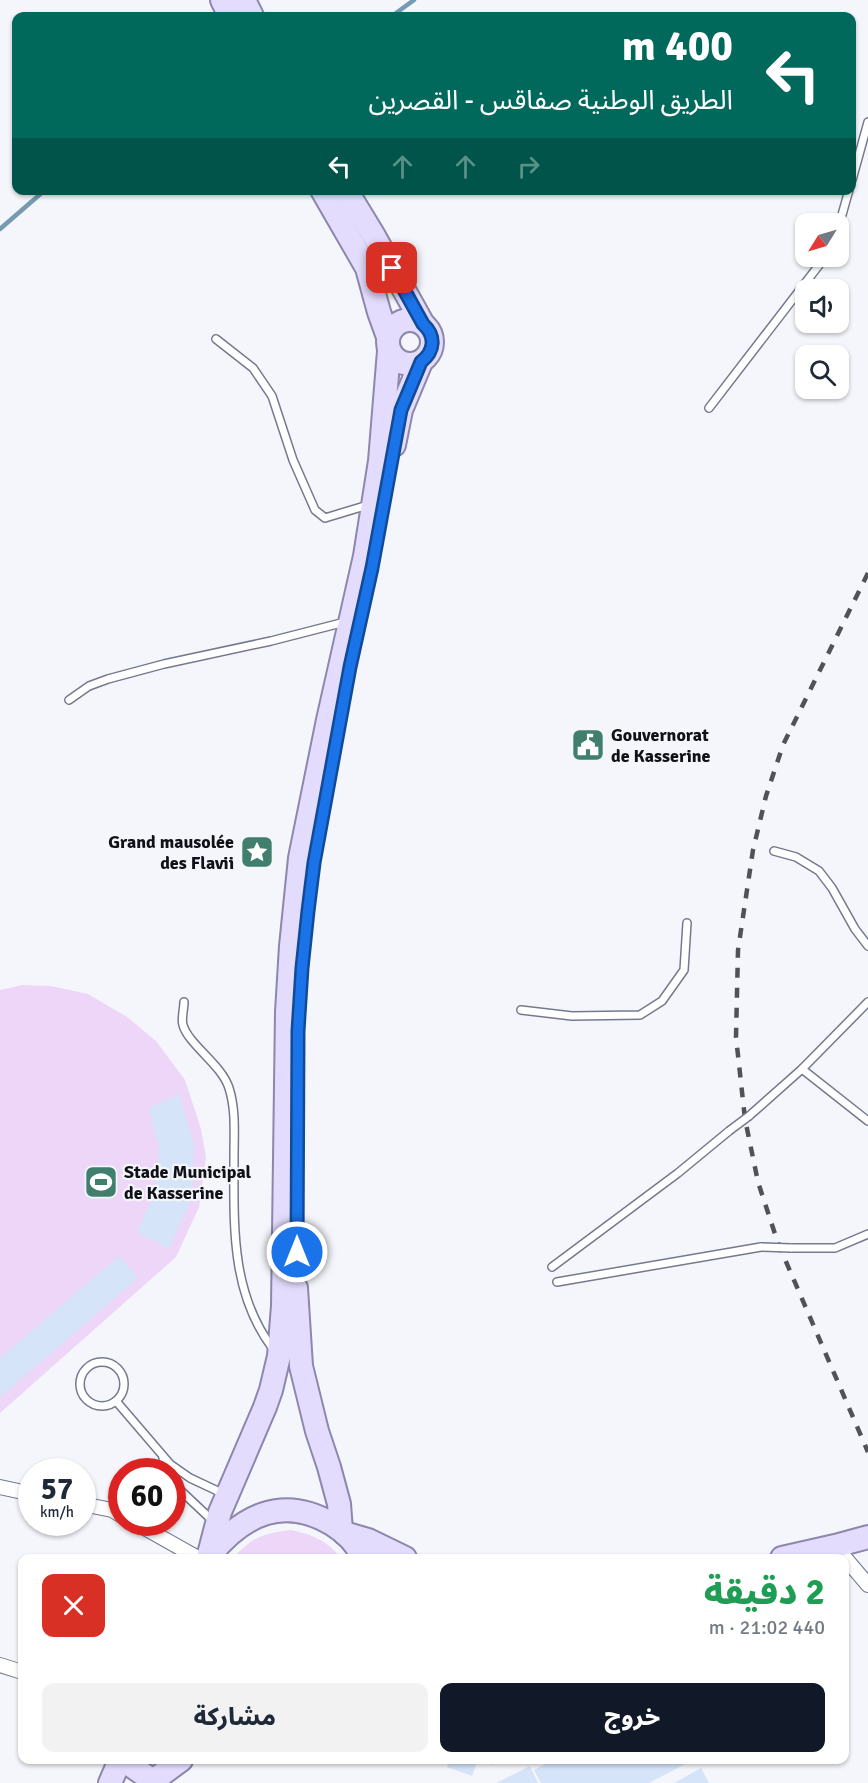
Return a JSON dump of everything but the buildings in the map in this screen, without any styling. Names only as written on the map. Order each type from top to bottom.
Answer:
[{"type":"main road","points":[[325,195],[367,267],[394,358],[400,362],[414,364],[421,362],[427,357],[433,343],[432,336],[349,195]]},
{"type":"main road","points":[[209,1554],[216,1523],[226,1495],[265,1407],[279,1356],[283,1306],[286,1012],[300,858],[365,556],[380,461],[391,330],[402,321],[410,319],[423,324]]},
{"type":"main road","points":[[361,1554],[343,1531],[339,1504],[314,1422],[301,1366],[296,1300],[298,1031],[302,968],[314,863],[350,667],[372,568],[401,410],[421,362]]},
{"type":"main road","points":[[211,1554],[224,1538],[244,1522],[269,1513],[293,1510],[318,1516],[343,1531],[397,1554]]},
{"type":"main road","points":[[800,1554],[868,1537]]},
{"type":"main road","points":[[110,1783],[119,1764]]},
{"type":"main road","points":[[127,1764],[152,1782],[176,1764]]},
{"type":"street","points":[[0,1487],[18,1491]]},
{"type":"street","points":[[159,1536],[191,1554]]},
{"type":"street","points":[[835,1546],[842,1554]]},
{"type":"street","points":[[849,1563],[868,1585]]},
{"type":"street","points":[[0,1665],[18,1671]]},
{"type":"lane","points":[[856,166],[868,122]]},
{"type":"lane","points":[[843,213],[848,195]]},
{"type":"lane","points":[[709,408],[818,267]]},
{"type":"lane","points":[[216,339],[254,368],[272,396],[293,460],[315,510],[325,518],[374,503]]},
{"type":"lane","points":[[69,700],[90,686],[108,679],[351,620]]},
{"type":"lane","points":[[774,851],[796,857],[819,871],[868,946]]},
{"type":"lane","points":[[521,1010],[572,1016],[640,1015],[662,1001],[684,970],[687,923]]},
{"type":"lane","points":[[184,1002],[183,1025],[191,1039],[210,1058],[228,1085],[235,1114],[234,1212],[240,1277],[248,1305],[261,1333],[279,1356]]},
{"type":"lane","points":[[552,1267],[678,1173],[749,1116],[802,1069],[868,1002]]},
{"type":"lane","points":[[802,1069],[868,1120]]},
{"type":"lane","points":[[557,1282],[761,1247],[835,1248],[868,1234]]},
{"type":"lane","points":[[107,1363],[119,1371],[124,1384],[120,1397],[116,1401],[103,1406],[96,1405],[85,1397],[81,1383],[86,1370],[92,1365],[107,1363]]},
{"type":"lane","points":[[116,1401],[162,1455],[180,1472],[226,1495]]},
{"type":"lane","points":[[186,1495],[216,1523]]},
{"type":"shaded area","name":"Stade Municipal de Kasserine","points":[[23,985],[51,986],[88,994],[127,1017],[156,1041],[185,1080],[201,1129],[206,1157],[199,1207],[176,1257],[0,1413],[0,990]]},
{"type":"shaded area","points":[[291,1530],[306,1534],[319,1539],[337,1554],[237,1554],[246,1545],[272,1533]]},
{"type":"waterway","points":[[398,12],[414,0]]},
{"type":"waterway","points":[[0,229],[39,195]]},
{"type":"railway","points":[[868,573],[783,745],[766,796],[753,850],[738,950],[736,1037],[745,1119],[758,1182],[778,1243],[868,1452]]},
{"type":"place","name":"Gouvernorat de Kasserine","points":[[588,745]]},
{"type":"place","name":"Grand mausolée des Flavii","points":[[257,852]]},
{"type":"place","name":"Stade Municipal de Kasserine","points":[[101,1182]]},
{"type":"route","points":[[297,1252],[298,1031],[302,968],[314,863],[401,410],[421,362],[431,351],[433,343],[429,329],[423,324],[392,268]]}]
